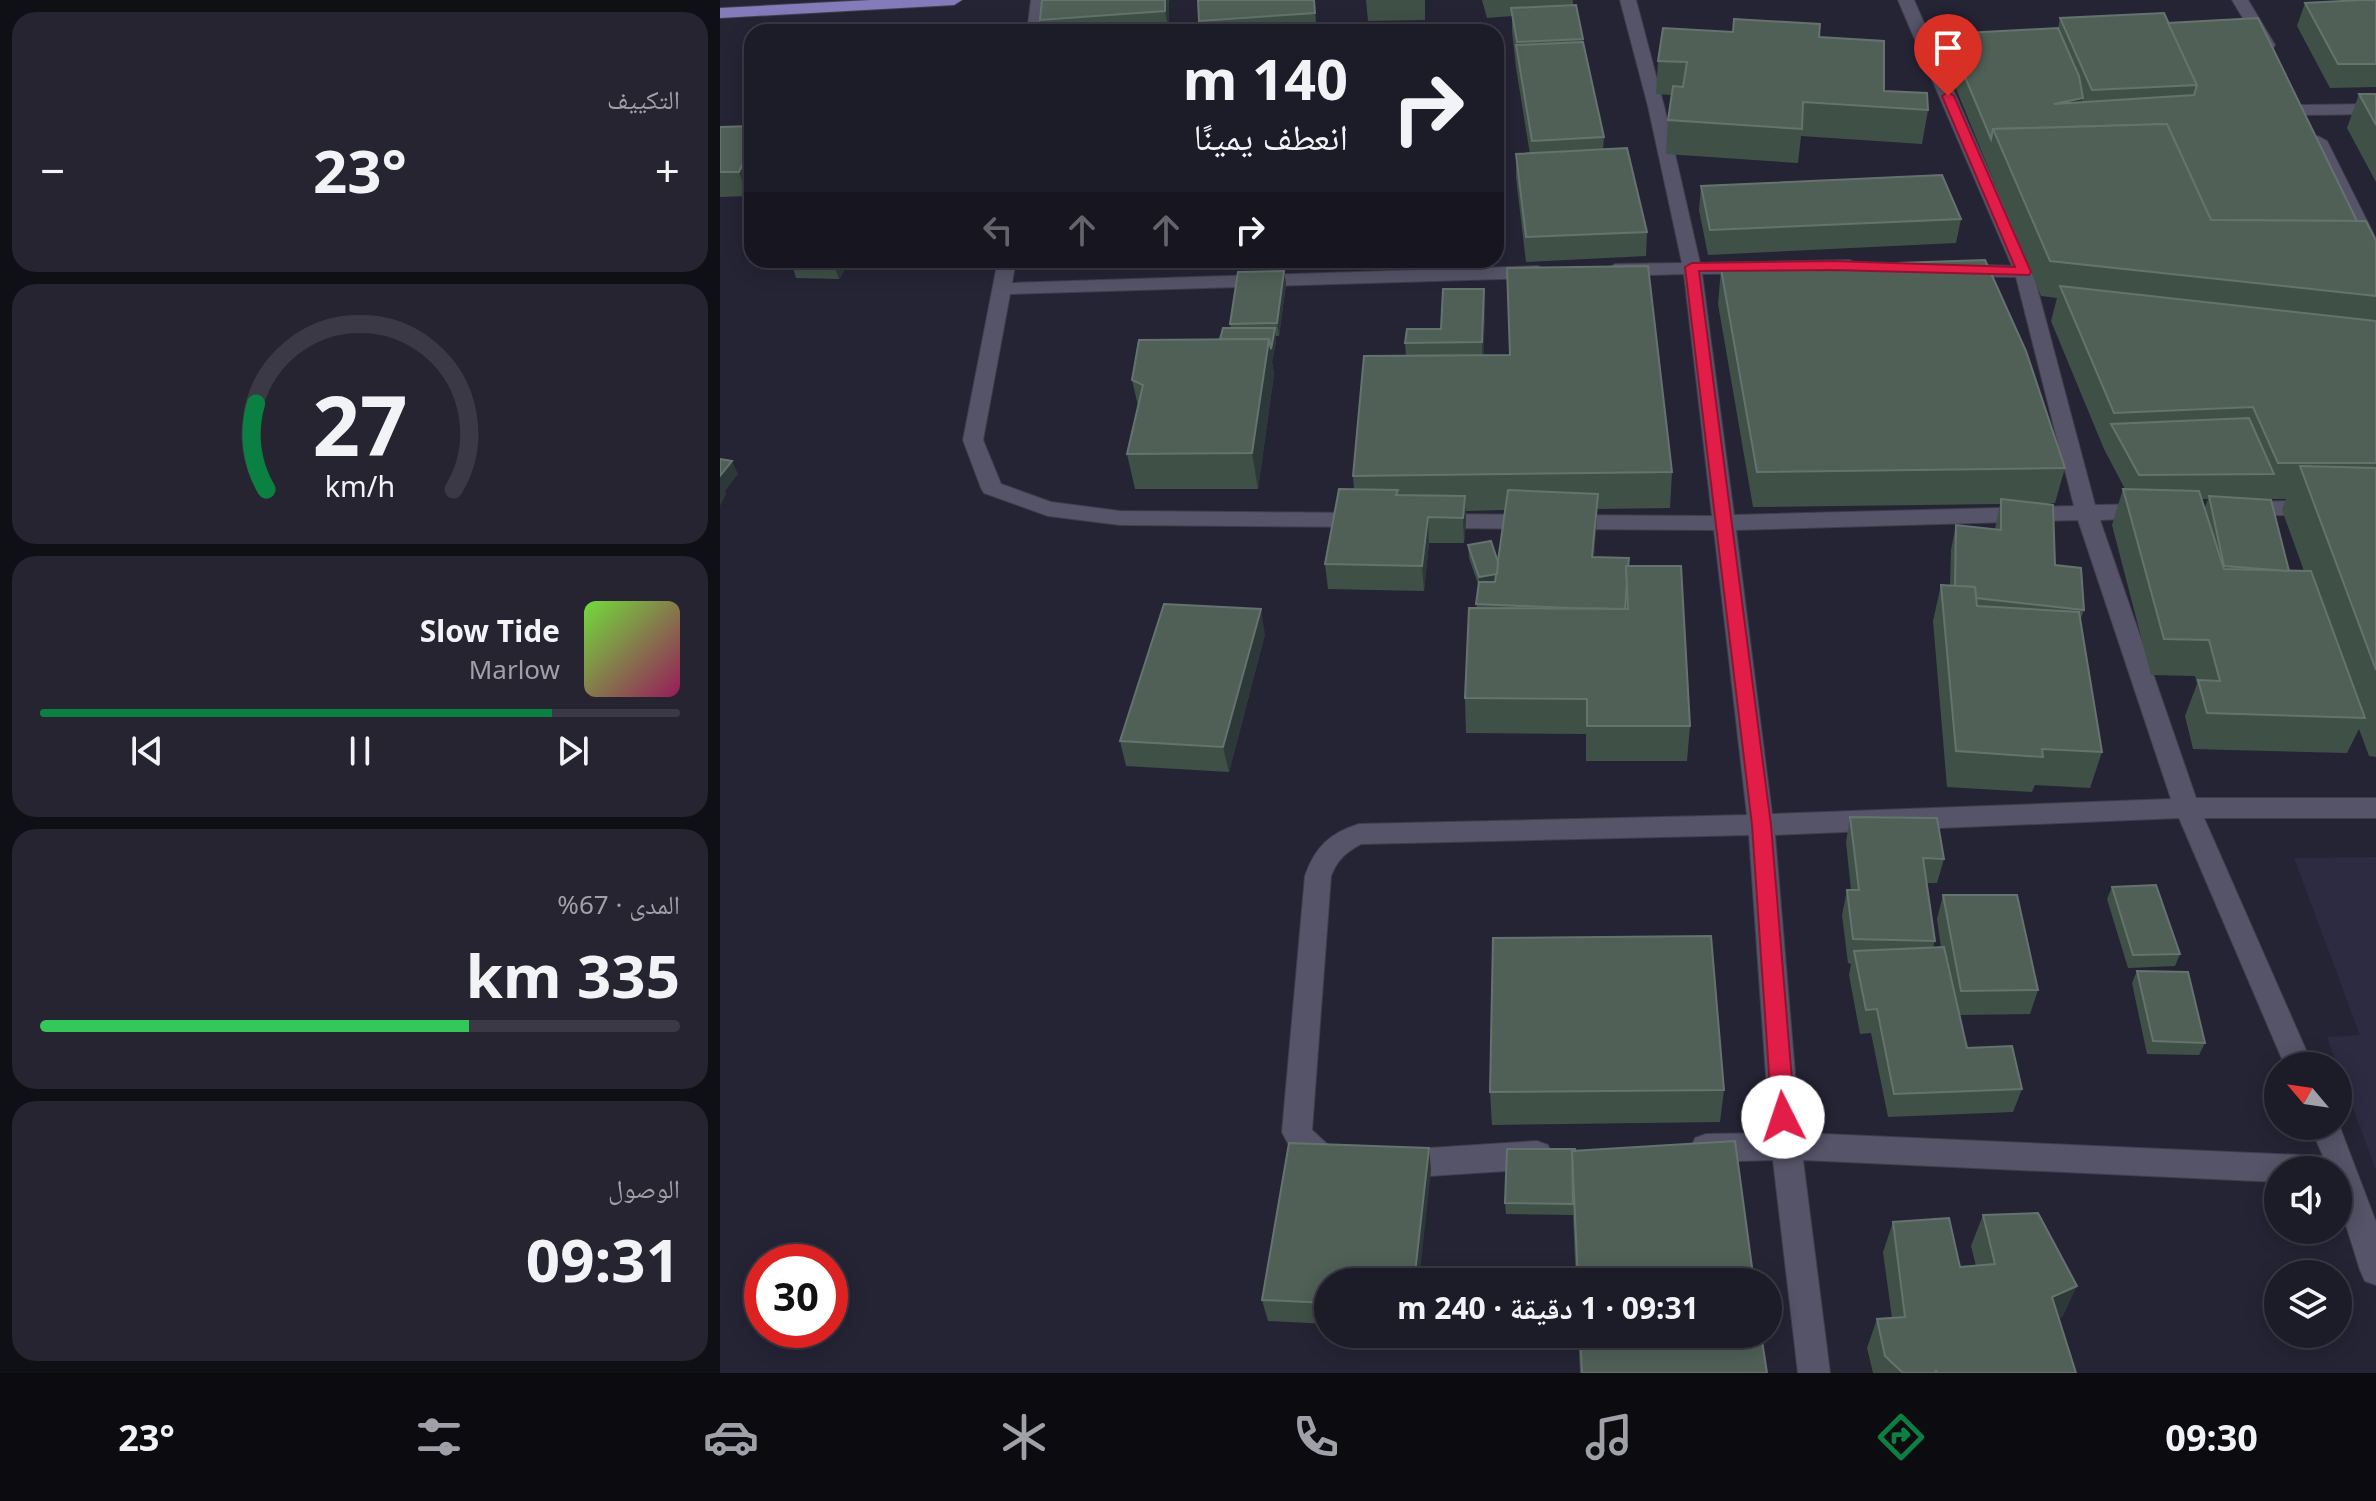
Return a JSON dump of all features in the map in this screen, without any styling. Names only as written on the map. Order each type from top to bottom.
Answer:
[{"type":"main road","points":[[720,13],[954,0]]},
{"type":"street","points":[[1036,24],[1039,0]]},
{"type":"street","points":[[1628,0],[1656,106],[1692,267],[1761,825],[1786,1146],[1814,1373]]},
{"type":"street","points":[[1906,0],[2024,272],[2086,512],[2187,808],[2293,1052]]},
{"type":"street","points":[[2240,0],[2274,59]]},
{"type":"street","points":[[2376,109],[2298,103],[2376,257]]},
{"type":"street","points":[[1598,270],[1876,267]]},
{"type":"street","points":[[1006,268],[973,440],[992,488],[1048,509],[1120,518],[1726,523],[2178,510]]},
{"type":"street","points":[[1935,269],[2024,272]]},
{"type":"street","points":[[1003,289],[1551,272]]},
{"type":"street","points":[[2223,509],[2376,506]]},
{"type":"street","points":[[1572,1153],[1336,1169],[1319,1160],[1297,1132],[1318,876],[1322,861],[1341,840],[1359,834],[1761,825],[2187,808],[2376,808]]},
{"type":"street","points":[[1679,1149],[1786,1146],[2264,1167]]},
{"type":"street","points":[[2352,1208],[2376,1270]]},
{"type":"shaded area","points":[[2376,857],[2376,1170],[2352,1105],[2352,1052],[2333,1052],[2327,1037],[2360,1035],[2294,858]]},
{"type":"building","points":[[1042,0],[1165,0],[1165,11],[1040,20]]},
{"type":"building","points":[[1198,0],[1314,0],[1315,13],[1199,21]]},
{"type":"building","points":[[2376,0],[2376,64],[2338,64],[2305,3]]},
{"type":"building","points":[[1576,5],[1583,39],[1517,42],[1511,8]]},
{"type":"building","points":[[2164,13],[2197,85],[2092,90],[2060,18]]},
{"type":"building","points":[[2258,18],[2357,221],[2211,220],[2167,124],[1993,129],[1991,139],[1947,34],[2058,28],[2079,76],[2083,98],[2054,104],[2194,95],[2197,85],[2168,23]]},
{"type":"building","points":[[1734,19],[1820,24],[1819,37],[1884,41],[1884,91],[1927,93],[1928,110],[1803,102],[1802,129],[1668,120],[1673,86],[1683,87],[1687,62],[1658,61],[1663,28],[1733,32]]},
{"type":"building","points":[[1583,42],[1604,137],[1532,141],[1516,45]]},
{"type":"building","points":[[2359,94],[2376,94],[2376,125]]},
{"type":"building","points":[[2167,124],[2211,220],[2366,221],[2376,241],[2376,296],[2050,261],[1993,129]]},
{"type":"building","points":[[744,126],[744,162],[739,172],[720,172],[720,127]]},
{"type":"building","points":[[1627,148],[1647,232],[1526,237],[1516,154]]},
{"type":"building","points":[[1942,175],[1961,219],[1710,230],[1701,186]]},
{"type":"building","points":[[1985,260],[2026,351],[2065,468],[1757,472],[1721,269]]},
{"type":"building","points":[[1648,266],[1672,472],[1353,476],[1364,356],[1510,355],[1507,268]]},
{"type":"building","points":[[1284,271],[1277,323],[1230,324],[1238,272]]},
{"type":"building","points":[[2060,286],[2376,321],[2376,463],[2278,463],[2253,407],[2114,413]]},
{"type":"building","points":[[1443,289],[1484,289],[1482,342],[1405,343],[1407,329],[1441,329]]},
{"type":"building","points":[[1223,328],[1275,328],[1271,349],[1269,339],[1220,339]]},
{"type":"building","points":[[1269,339],[1252,453],[1127,454],[1143,385],[1132,380],[1139,340]]},
{"type":"building","points":[[2249,418],[2274,474],[2139,475],[2111,424]]},
{"type":"building","points":[[720,459],[732,461],[720,476]]},
{"type":"building","points":[[2300,466],[2376,468],[2376,670]]},
{"type":"building","points":[[1339,489],[1398,490],[1396,495],[1465,496],[1463,518],[1428,517],[1422,566],[1325,564]]},
{"type":"building","points":[[2123,489],[2199,491],[2224,569],[2311,571],[2365,718],[2207,713],[2198,680],[2220,681],[2209,640],[2164,639]]},
{"type":"building","points":[[1508,490],[1598,494],[1592,557],[1629,558],[1625,609],[1476,604],[1479,582],[1495,582]]},
{"type":"building","points":[[2209,496],[2271,500],[2289,571],[2224,566]]},
{"type":"building","points":[[2001,499],[2053,505],[2055,565],[2081,568],[2084,610],[1976,598],[1975,587],[1955,586],[1956,525],[2001,530]]},
{"type":"building","points":[[1491,541],[1498,562],[1497,574],[1479,577],[1468,545]]},
{"type":"building","points":[[1626,566],[1681,566],[1690,726],[1587,726],[1587,699],[1465,698],[1469,608],[1628,609]]},
{"type":"building","points":[[1941,585],[1975,587],[1977,606],[2079,612],[2102,752],[2042,749],[2043,757],[1956,751]]},
{"type":"building","points":[[1164,604],[1261,609],[1223,747],[1120,741]]},
{"type":"building","points":[[1850,817],[1937,818],[1944,859],[1923,858],[1935,941],[1853,939],[1847,890],[1859,890]]},
{"type":"building","points":[[2156,885],[2180,954],[2133,955],[2112,887]]},
{"type":"building","points":[[1943,895],[2017,895],[2038,990],[1961,991]]},
{"type":"building","points":[[1711,936],[1724,1090],[1490,1092],[1493,938]]},
{"type":"building","points":[[1944,947],[1967,1048],[2012,1046],[2022,1089],[1894,1094],[1877,1009],[1866,1010],[1854,951]]},
{"type":"building","points":[[2137,971],[2188,972],[2205,1043],[2153,1041]]},
{"type":"building","points":[[1735,1141],[1752,1268],[1577,1268],[1572,1151]]},
{"type":"building","points":[[1289,1143],[1429,1148],[1416,1268],[1314,1268],[1314,1302],[1262,1300]]},
{"type":"building","points":[[1507,1149],[1575,1149],[1572,1151],[1573,1204],[1505,1203]]},
{"type":"building","points":[[2038,1213],[2077,1286],[2052,1297],[2076,1373],[1903,1373],[1885,1356],[1877,1319],[1905,1317],[1893,1222],[1949,1218],[1960,1267],[1995,1264],[1983,1215]]},
{"type":"building","points":[[1581,1348],[1763,1348],[1767,1373],[1582,1373]]},
{"type":"route","points":[[1783,1117],[1761,825],[1692,267],[1832,266],[2024,272],[1948,96]]}]
